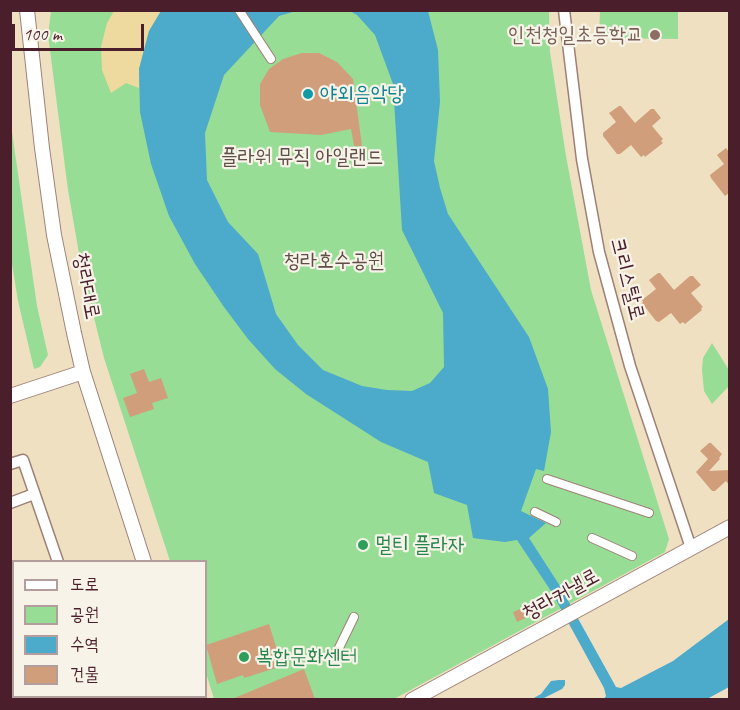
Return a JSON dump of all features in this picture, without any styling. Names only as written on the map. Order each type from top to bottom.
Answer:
[{"type":"street","name":"청라대로","points":[[27,10],[54,235],[83,372],[144,560]]},
{"type":"street","points":[[239,10],[271,59]]},
{"type":"street","name":"크리스탈로","points":[[564,10],[580,148],[599,252],[630,366],[691,548]]},
{"type":"street","points":[[10,396],[83,372]]},
{"type":"street","points":[[10,464],[23,460],[55,560]]},
{"type":"street","points":[[547,479],[649,513]]},
{"type":"street","points":[[10,503],[34,494]]},
{"type":"street","points":[[535,512],[556,522]]},
{"type":"street","name":"청라커낼로","points":[[412,699],[729,527]]},
{"type":"street","points":[[592,538],[632,556]]},
{"type":"street","points":[[336,654],[354,617]]},
{"type":"green space","name":"청라호수공원","points":[[51,11],[549,11],[550,52],[566,156],[591,290],[669,539],[665,552],[394,699],[214,699],[207,676],[207,560],[170,560],[104,358],[81,265],[68,190],[48,35]]},
{"type":"green space","points":[[600,11],[678,11],[678,39],[599,38]]},
{"type":"green space","points":[[10,118],[37,306],[48,355],[40,367],[34,369],[18,301],[11,258]]},
{"type":"green space","points":[[712,343],[729,370],[730,385],[712,404],[704,391],[702,370],[703,358]]},
{"type":"sand","points":[[114,11],[161,11],[149,31],[139,69],[139,88],[126,83],[111,93],[102,70],[101,47],[107,23]]},
{"type":"water","points":[[161,11],[296,11],[279,16],[224,75],[205,133],[207,180],[228,222],[258,254],[276,314],[298,345],[323,370],[362,386],[412,391],[430,383],[444,367],[443,313],[402,230],[393,84],[375,35],[357,15],[350,11],[428,11],[438,50],[440,102],[434,161],[448,214],[529,337],[548,389],[551,432],[544,471],[536,469],[521,511],[546,523],[529,538],[560,586],[616,687],[621,688],[673,661],[729,619],[729,687],[707,699],[604,699],[606,696],[604,688],[551,591],[517,540],[505,542],[473,538],[467,505],[434,493],[428,462],[381,442],[306,394],[275,369],[248,339],[195,264],[169,216],[151,164],[140,112],[139,69],[149,31]]},
{"type":"water","points":[[565,680],[562,689],[544,698],[532,699],[541,694],[551,681]]},
{"type":"building","name":"야외음악당","points":[[302,53],[319,53],[337,62],[353,79],[362,146],[354,146],[351,129],[321,135],[270,132],[260,105],[260,84],[269,69],[283,59]]},
{"type":"building","points":[[619,106],[635,123],[654,109],[661,118],[652,126],[663,139],[661,141],[663,143],[645,157],[644,155],[641,157],[631,145],[617,154],[603,133],[616,122],[609,113]]},
{"type":"building","points":[[726,148],[729,152],[729,193],[725,196],[710,175],[724,164],[717,155]]},
{"type":"building","points":[[658,273],[674,290],[690,276],[693,276],[701,285],[691,293],[703,307],[702,310],[685,324],[683,322],[680,324],[671,313],[659,322],[656,321],[642,303],[642,300],[656,289],[649,280]]},
{"type":"building","points":[[144,369],[149,382],[161,378],[168,398],[152,403],[154,409],[130,417],[123,398],[137,393],[130,374]]},
{"type":"building","points":[[709,443],[722,454],[709,471],[729,470],[729,485],[726,481],[715,491],[712,491],[696,472],[708,459],[700,451]]},
{"type":"building","points":[[528,606],[532,615],[517,622],[513,612]]},
{"type":"building","name":"복합문화센터","points":[[269,624],[282,666],[217,684],[207,645]]},
{"type":"building","points":[[304,669],[315,699],[232,699]]},
{"type":"place","name":"인천청일초등학교","points":[[655,35]]},
{"type":"place","name":"야외음악당","points":[[308,94]]},
{"type":"place","name":"멀티 플라자","points":[[363,545]]},
{"type":"place","name":"복합문화센터","points":[[244,657]]},
{"type":"park label","name":"플라워 뮤직 아일랜드","points":[[302,157]]}]
